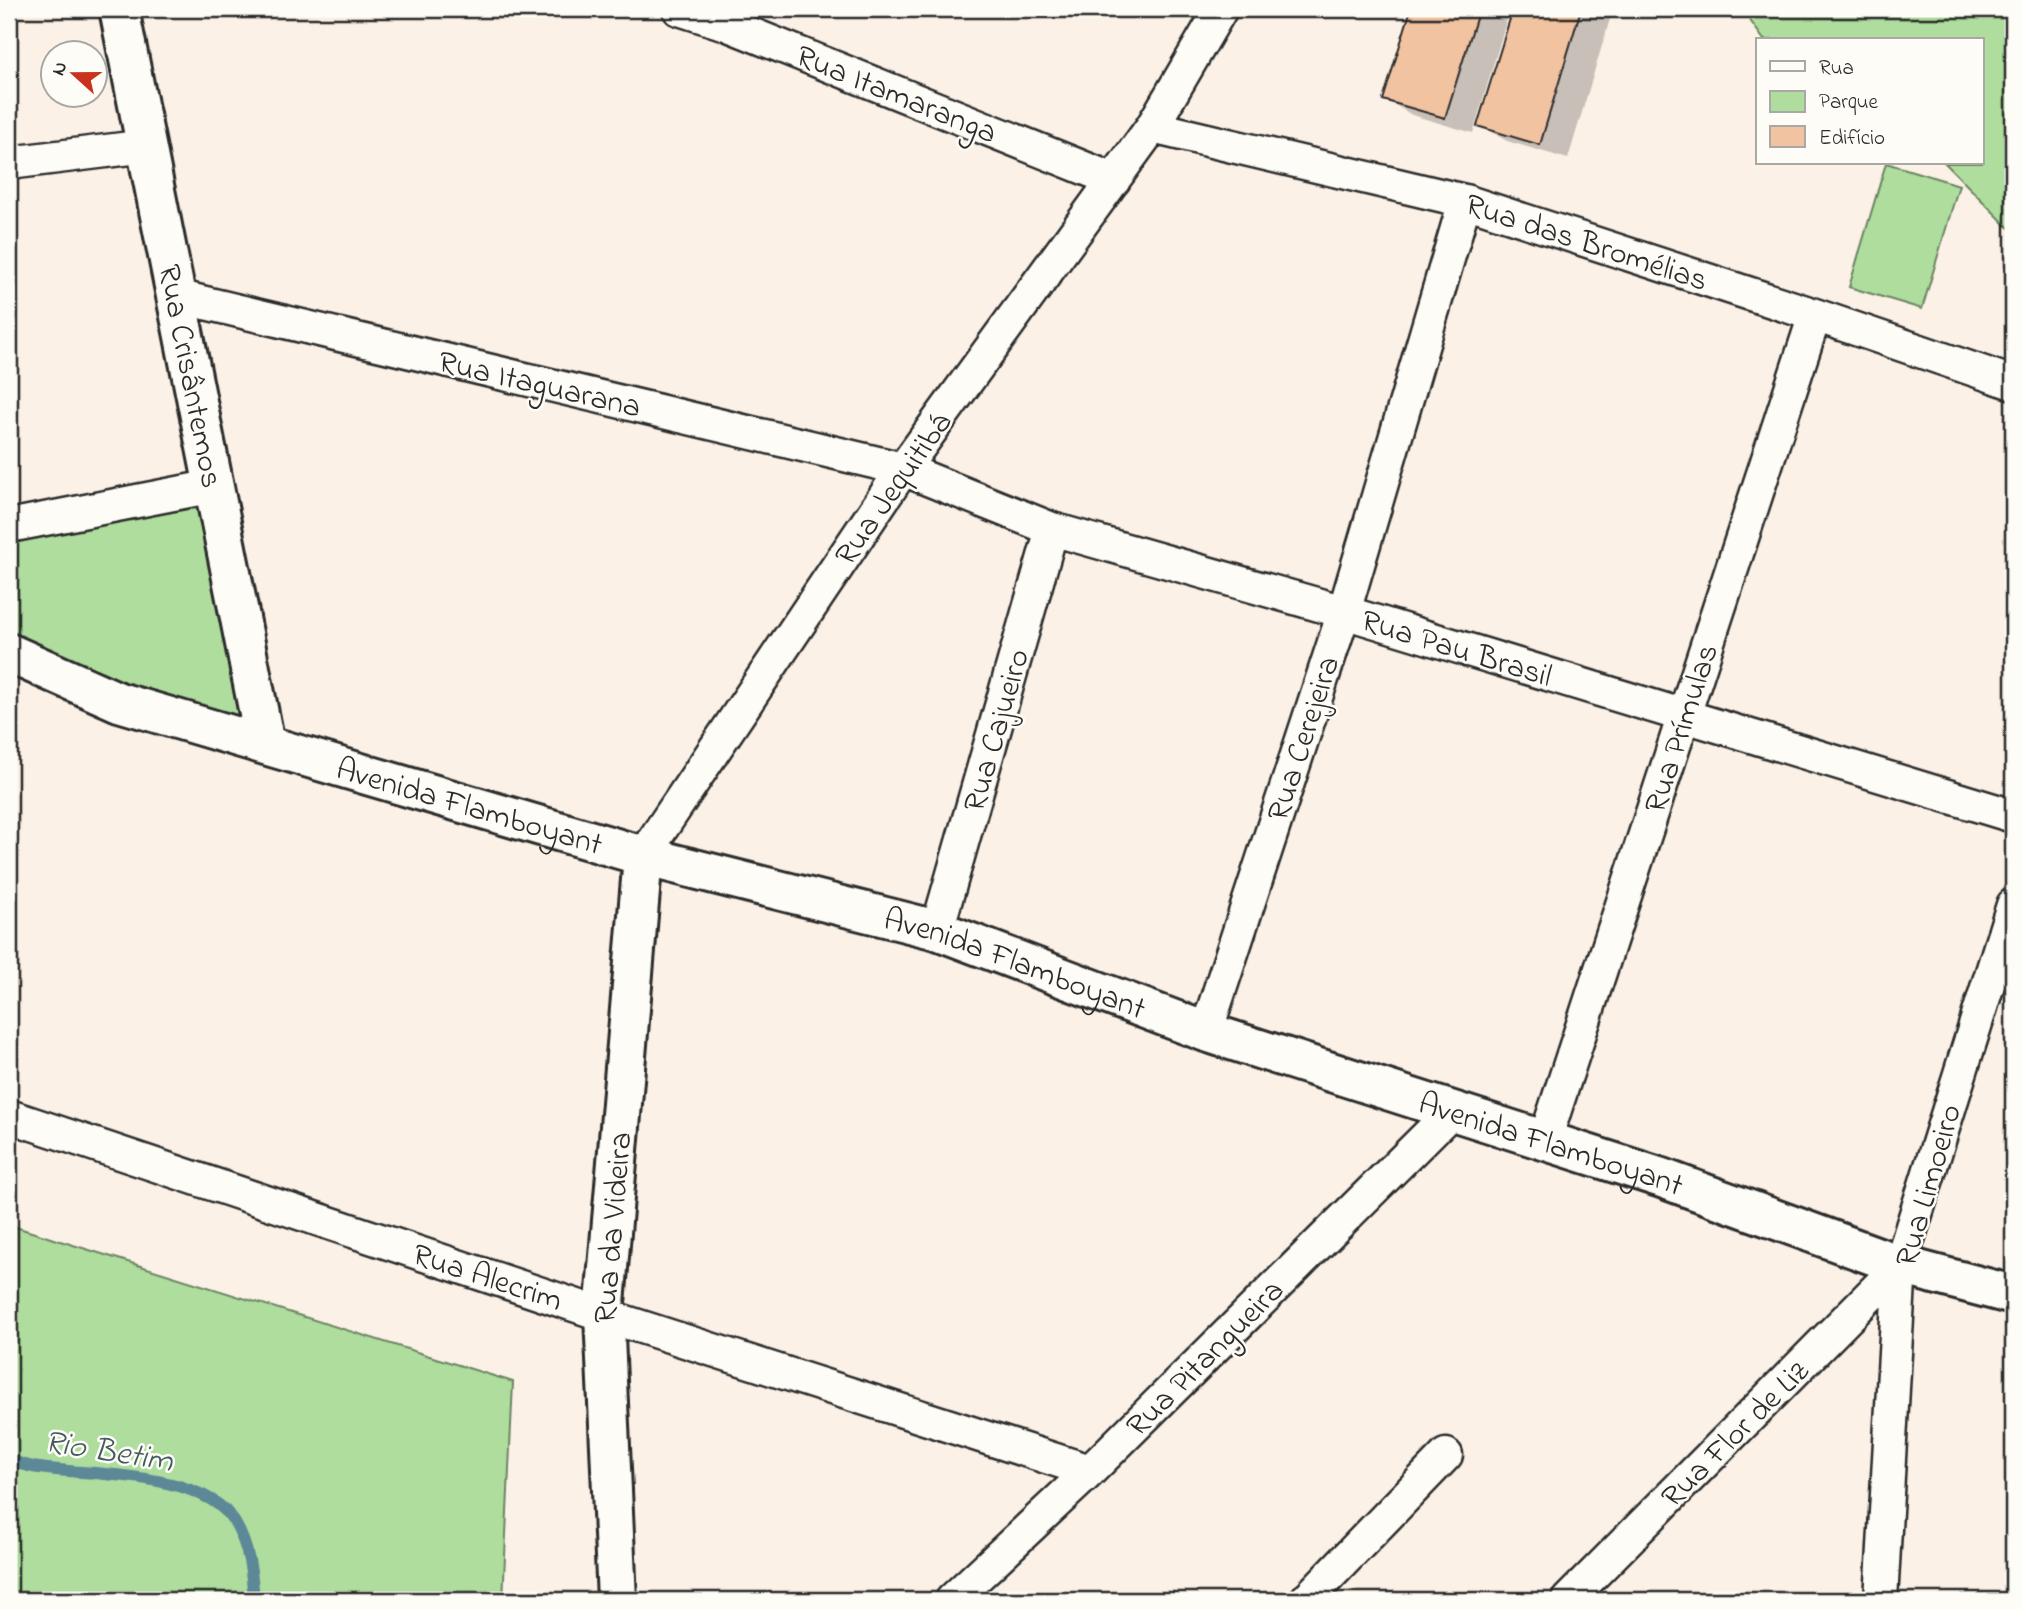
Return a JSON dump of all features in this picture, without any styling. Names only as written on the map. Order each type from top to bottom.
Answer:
[{"type":"street","name":"Rua Crisântemos","points":[[119,9],[265,744]]},
{"type":"street","name":"Rua Itamaranga","points":[[679,9],[731,16],[1114,180]]},
{"type":"street","name":"Rua Jequitibá","points":[[643,856],[903,469],[1152,127],[1221,9]]},
{"type":"street","name":"Rua das Bromélias","points":[[1152,127],[1465,201],[1815,314],[2013,383]]},
{"type":"street","points":[[9,163],[147,146]]},
{"type":"street","name":"Rua Cerejeira","points":[[1206,1032],[1343,612],[1465,201]]},
{"type":"street","name":"Rua Itaguarana","points":[[176,296],[903,469]]},
{"type":"street","name":"Rua Prímulas","points":[[1545,1140],[1815,314]]},
{"type":"street","name":"Rua Pau Brasil","points":[[903,469],[1052,529],[1343,612],[2013,816]]},
{"type":"street","points":[[9,526],[214,486]]},
{"type":"street","name":"Rua Cajueiro","points":[[937,930],[1052,529]]},
{"type":"street","name":"Avenida Flamboyant","points":[[9,653],[119,702],[643,856],[937,930],[1206,1032],[1662,1178],[1900,1265],[2013,1296]]},
{"type":"street","name":"Rua da Videira","points":[[617,1600],[604,1315],[643,856]]},
{"type":"street","name":"Rua Limoeiro","points":[[1881,1600],[1900,1265],[2013,905]]},
{"type":"street","name":"Rua Pitangueira","points":[[951,1600],[1090,1471],[1452,1111]]},
{"type":"street","name":"Rua Alecrim","points":[[9,1116],[604,1315],[1090,1471]]},
{"type":"street","name":"Rua Flor de Liz","points":[[1568,1600],[1900,1265]]},
{"type":"street","points":[[1306,1600],[1446,1455]]},
{"type":"green space","points":[[1742,9],[2013,9],[2013,232],[1946,164],[1983,164],[1983,38],[1763,38]]},
{"type":"green space","points":[[1886,164],[1959,185],[1922,309],[1849,287]]},
{"type":"green space","points":[[214,486],[265,744],[9,653],[9,526]]},
{"type":"green space","points":[[9,1225],[513,1382],[503,1600],[9,1600]]},
{"type":"building","points":[[1411,9],[1479,9],[1445,118],[1383,100]]},
{"type":"building","points":[[1513,9],[1581,9],[1540,145],[1477,126]]},
{"type":"waterway","name":"Rio Betim","points":[[9,1460],[36,1467],[146,1479],[199,1494],[220,1506],[240,1532],[249,1560],[254,1600]]}]
